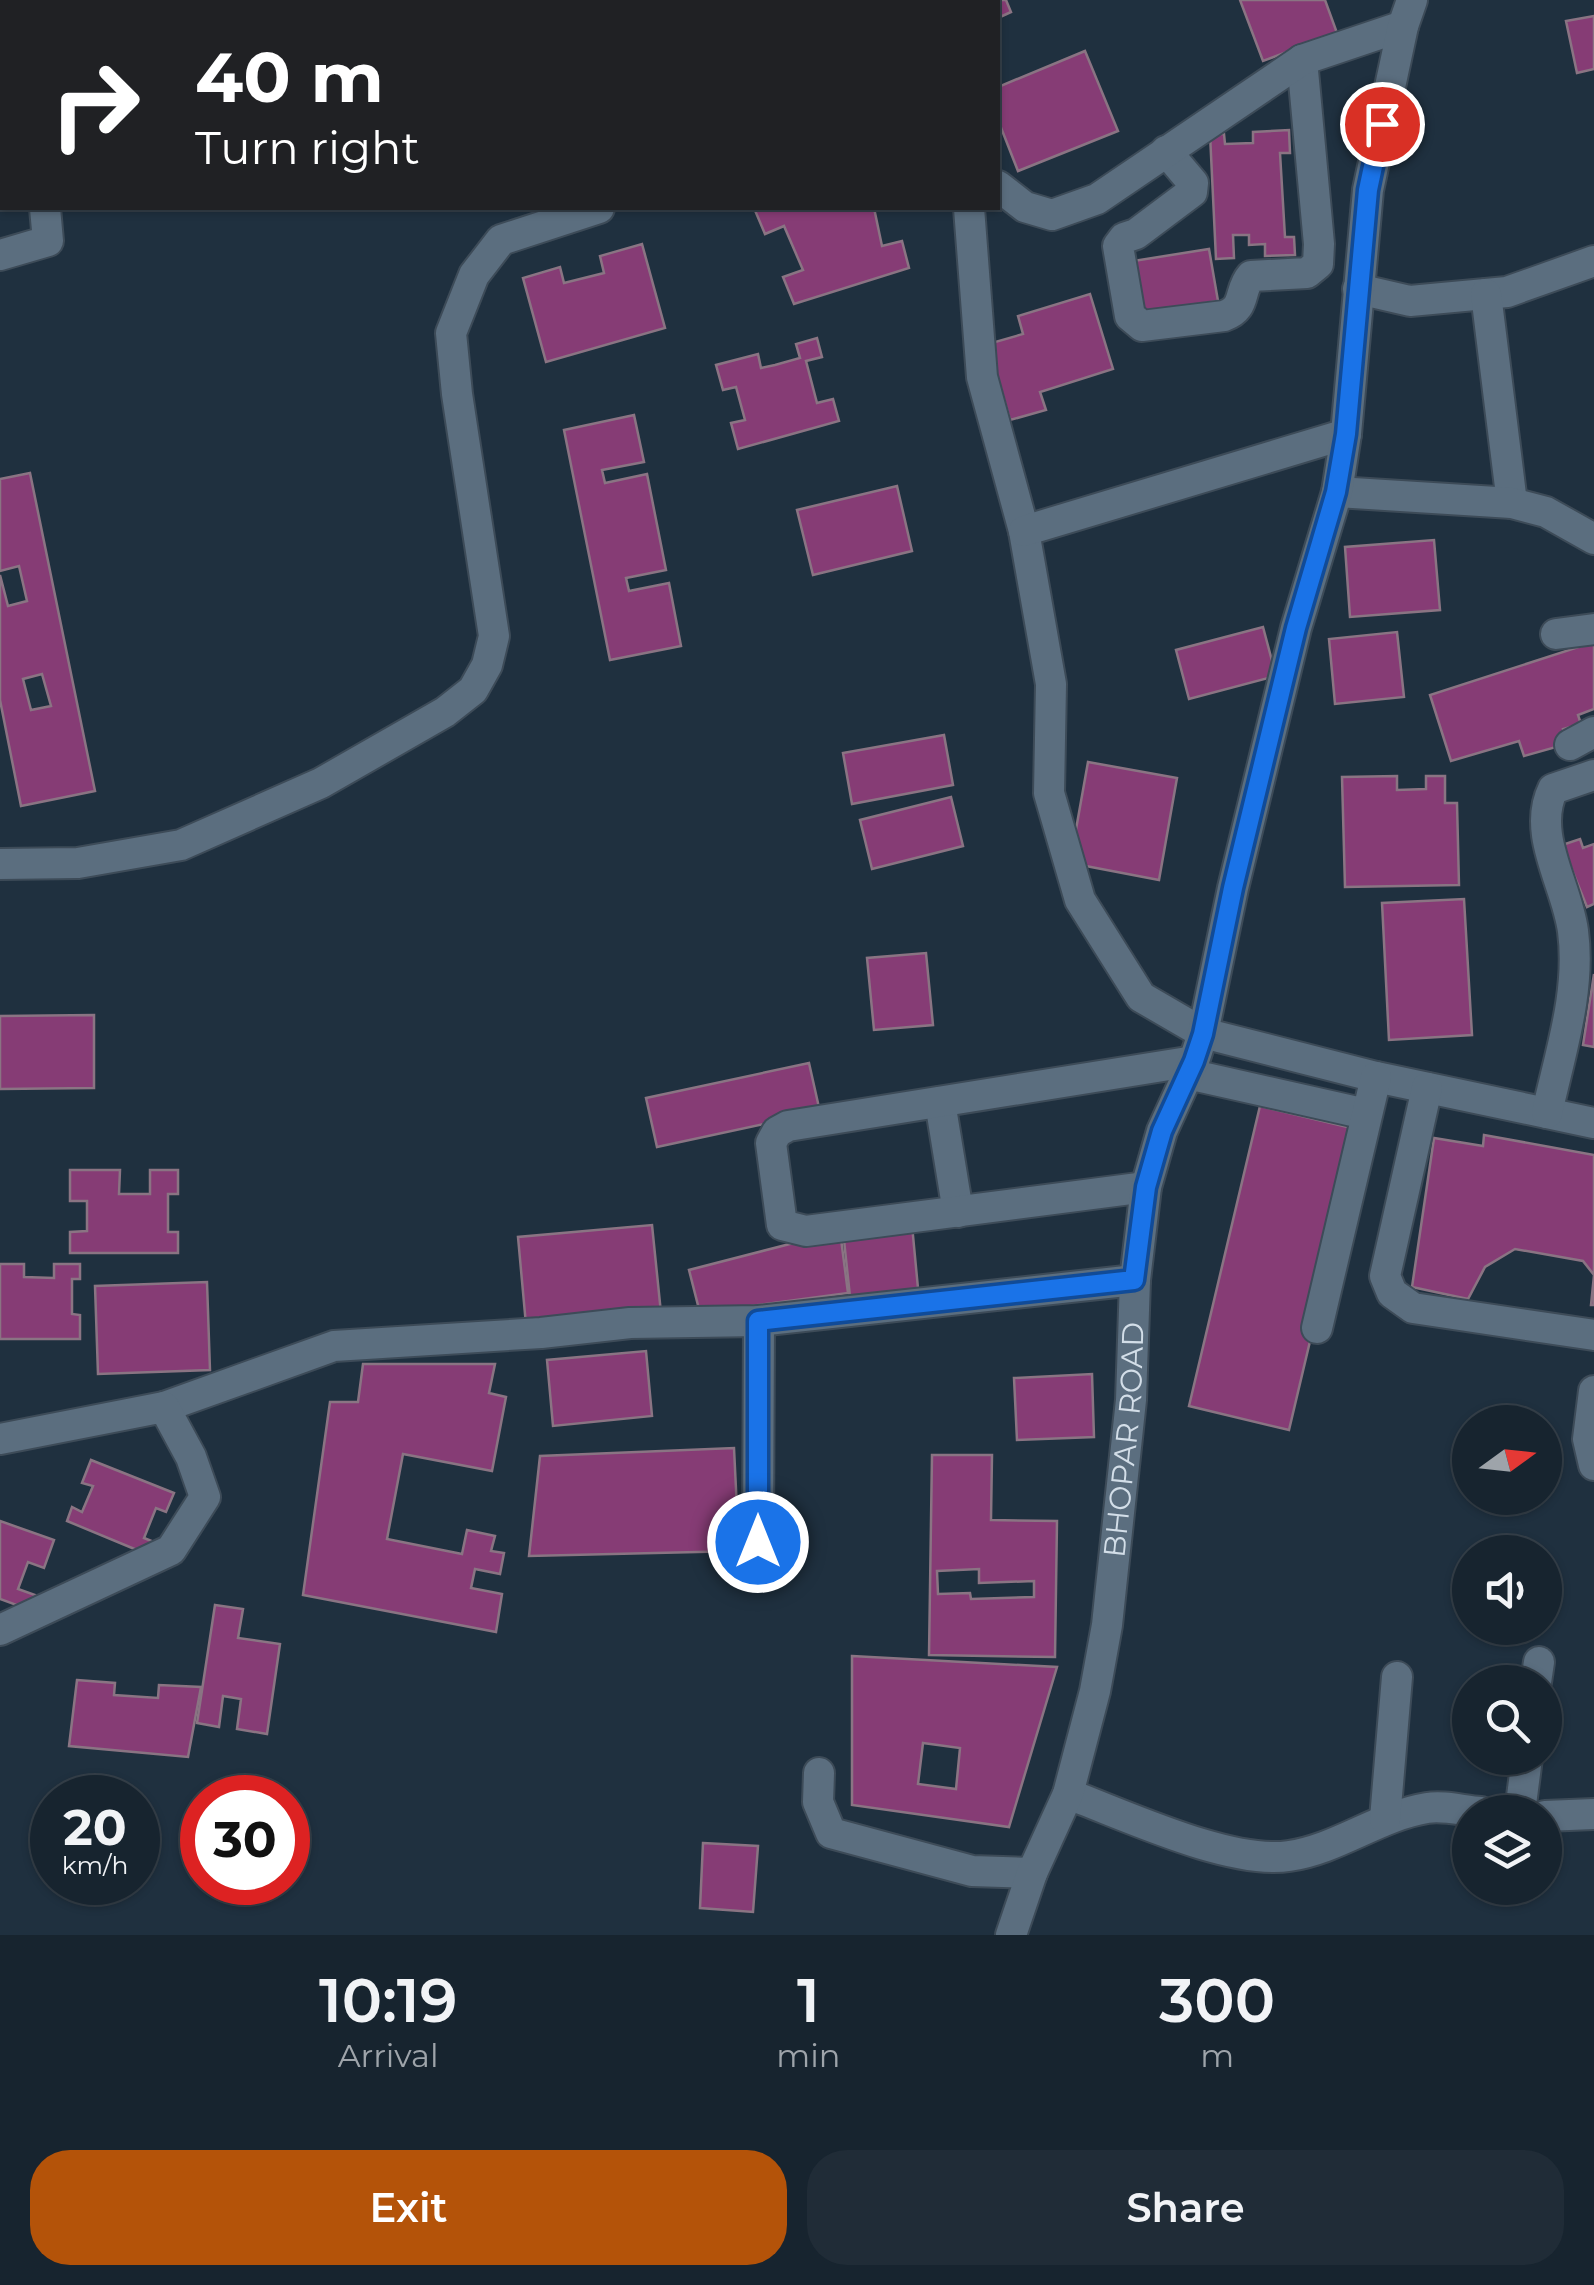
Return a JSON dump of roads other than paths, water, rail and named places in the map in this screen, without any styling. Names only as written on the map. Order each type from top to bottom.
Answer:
[{"type":"street","points":[[1000,188],[1024,207],[1052,215],[1097,198],[1302,60],[1408,13]]},
{"type":"street","name":"BHOPAR ROAD","points":[[1011,1935],[1032,1873],[1068,1794],[1096,1691],[1131,1400],[1134,1280],[1146,1187],[1162,1131],[1195,1056],[1296,628],[1336,492],[1346,434],[1358,289],[1354,191],[1408,13]]},
{"type":"street","points":[[1166,151],[1193,183],[1192,192],[1118,246],[1130,316],[1135,323],[1142,326],[1224,316],[1242,304],[1244,284],[1251,276],[1306,273],[1318,264],[1319,244],[1302,60]]},
{"type":"street","points":[[0,255],[48,242],[44,210]]},
{"type":"street","points":[[0,864],[78,863],[181,844],[321,782],[446,712],[473,690],[487,665],[494,636],[456,394],[451,333],[474,276],[501,240],[593,210]]},
{"type":"street","points":[[969,210],[982,378],[1024,531],[1051,684],[1050,793],[1080,900],[1141,997],[1195,1056],[1366,1114]]},
{"type":"street","points":[[1358,289],[1410,301],[1507,292],[1594,261]]},
{"type":"street","points":[[1486,294],[1512,503]]},
{"type":"street","points":[[1024,531],[1346,434]]},
{"type":"street","points":[[1336,492],[1512,503],[1546,512],[1594,539]]},
{"type":"street","points":[[1556,634],[1594,629]]},
{"type":"street","points":[[1547,1113],[1576,978],[1572,927],[1546,833],[1544,807],[1553,789],[1594,775]]},
{"type":"street","points":[[1146,1187],[806,1231],[782,1226],[771,1143],[777,1132],[788,1126],[1195,1056],[1376,1078],[1594,1122]]},
{"type":"street","points":[[1317,1328],[1376,1078]]},
{"type":"street","points":[[1427,1088],[1385,1276],[1392,1292],[1413,1308],[1594,1335]]},
{"type":"street","points":[[940,1102],[958,1212]]},
{"type":"street","points":[[0,1439],[164,1407],[334,1346],[630,1323],[758,1321],[1134,1280]]},
{"type":"street","points":[[758,1321],[758,1542]]},
{"type":"street","points":[[1594,1392],[1588,1439],[1594,1466]]},
{"type":"street","points":[[0,1630],[171,1550],[205,1498],[164,1407]]},
{"type":"street","points":[[1385,1819],[1397,1677]]},
{"type":"street","points":[[818,1773],[818,1802],[830,1832],[972,1870],[1032,1873]]},
{"type":"street","points":[[1068,1794],[1200,1842],[1247,1855],[1288,1857],[1323,1847],[1385,1819],[1430,1807],[1452,1809]]},
{"type":"street","points":[[1562,1815],[1594,1814]]}]
